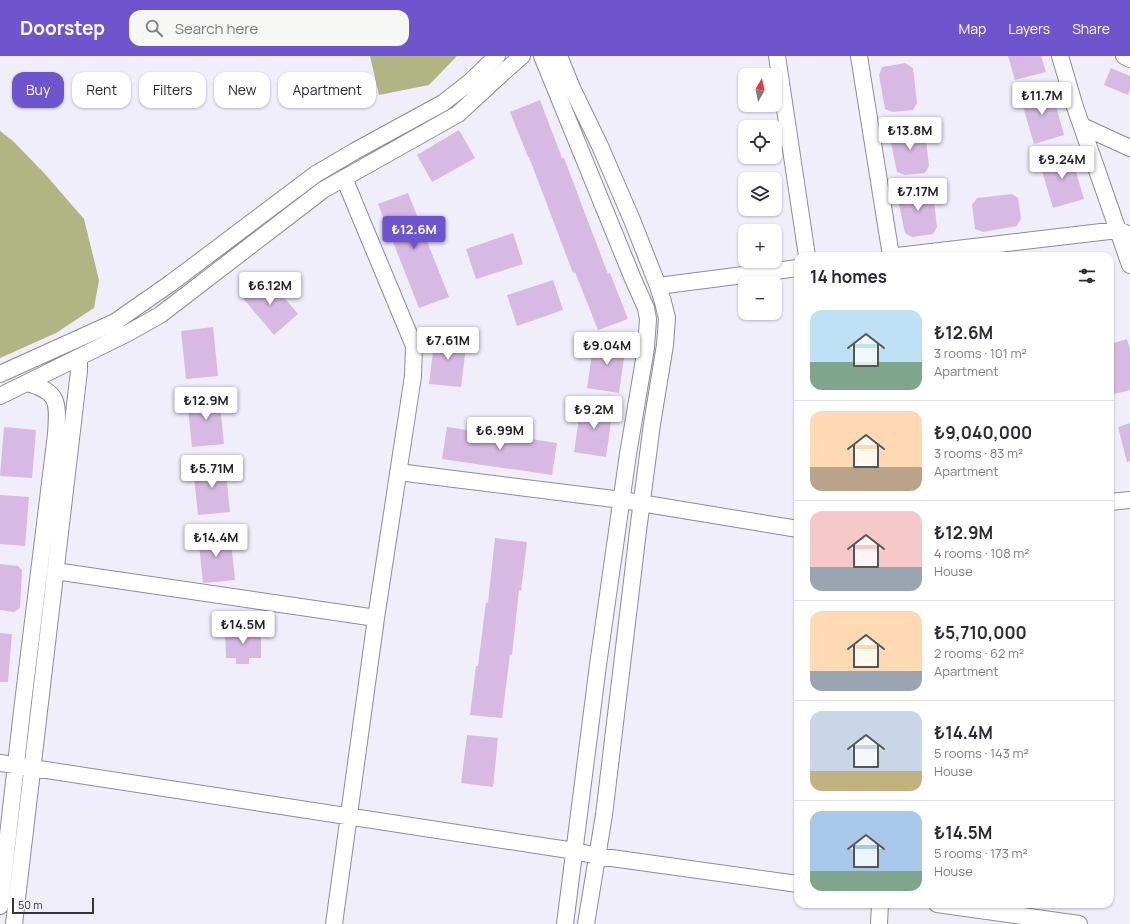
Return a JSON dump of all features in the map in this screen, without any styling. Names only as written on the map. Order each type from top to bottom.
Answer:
[{"type":"street","points":[[0,374],[115,322],[177,279],[316,174],[355,150],[443,102],[471,81],[497,56]]},
{"type":"street","points":[[0,396],[128,333],[160,315],[323,190],[458,114],[522,56]]},
{"type":"street","points":[[542,56],[646,308],[648,319],[646,348],[598,665],[565,924]]},
{"type":"street","points":[[559,56],[572,88],[606,159],[658,286],[664,302],[667,318],[665,345],[652,424],[604,815],[586,924]]},
{"type":"street","points":[[778,56],[806,252]]},
{"type":"street","points":[[859,56],[890,252]]},
{"type":"street","points":[[1060,56],[1075,107],[1124,232],[1130,265]]},
{"type":"street","points":[[1124,56],[1130,59]]},
{"type":"street","points":[[1082,126],[1130,148]]},
{"type":"street","points":[[334,924],[376,618],[413,376],[414,346],[344,178]]},
{"type":"street","points":[[935,252],[1124,232]]},
{"type":"street","points":[[658,286],[794,269]]},
{"type":"street","points":[[14,924],[79,371],[79,357]]},
{"type":"street","points":[[0,906],[8,764],[56,434],[58,408],[53,396],[41,387],[27,383]]},
{"type":"street","points":[[398,472],[622,500],[794,528]]},
{"type":"street","points":[[1114,502],[1130,500]]},
{"type":"street","points":[[55,571],[376,618]]},
{"type":"street","points":[[8,764],[575,851],[597,856],[794,883]]},
{"type":"street","points":[[879,924],[880,908]]},
{"type":"street","points":[[973,908],[1079,924]]},
{"type":"green space","points":[[370,56],[457,56],[429,85],[379,95],[376,82],[376,72],[374,72]]},
{"type":"green space","points":[[0,131],[13,141],[45,174],[84,219],[99,280],[94,308],[56,333],[0,358]]},
{"type":"building","points":[[1008,56],[1041,56],[1046,72],[1015,80]]},
{"type":"building","points":[[905,63],[913,68],[917,103],[913,110],[893,112],[885,109],[879,75],[882,67]]},
{"type":"building","points":[[1111,68],[1130,76],[1130,89],[1128,95],[1104,85]]},
{"type":"building","points":[[1051,88],[1064,135],[1034,144],[1020,96]]},
{"type":"building","points":[[540,100],[562,158],[564,158],[608,274],[610,273],[628,319],[598,330],[575,272],[573,273],[529,157],[510,112]]},
{"type":"building","points":[[917,126],[925,131],[929,166],[925,173],[905,175],[897,172],[890,138],[894,130]]},
{"type":"building","points":[[459,130],[475,158],[432,182],[417,155]]},
{"type":"building","points":[[1070,152],[1084,199],[1053,208],[1039,161]]},
{"type":"building","points":[[925,187],[933,193],[937,227],[933,234],[912,237],[905,233],[898,199],[901,191]]},
{"type":"building","points":[[408,193],[449,297],[419,308],[378,204]]},
{"type":"building","points":[[1012,194],[1018,198],[1021,218],[1017,226],[983,232],[975,229],[972,205],[977,198]]},
{"type":"building","points":[[513,233],[523,264],[476,279],[466,249]]},
{"type":"building","points":[[267,277],[298,314],[274,335],[242,297]]},
{"type":"building","points":[[553,280],[563,310],[517,326],[507,295]]},
{"type":"building","points":[[213,327],[218,376],[186,379],[181,331]]},
{"type":"building","points":[[435,335],[467,339],[461,387],[429,384]]},
{"type":"building","points":[[1127,339],[1130,349],[1130,390],[1114,394],[1114,343]]},
{"type":"building","points":[[594,340],[626,344],[619,393],[587,388]]},
{"type":"building","points":[[219,395],[224,444],[192,447],[187,399]]},
{"type":"building","points":[[581,404],[613,408],[606,457],[574,452]]},
{"type":"building","points":[[1130,423],[1130,461],[1127,462],[1118,427]]},
{"type":"building","points":[[4,427],[36,430],[32,478],[0,476]]},
{"type":"building","points":[[447,427],[557,443],[552,475],[442,459]]},
{"type":"building","points":[[225,463],[230,512],[198,515],[193,467]]},
{"type":"building","points":[[0,495],[29,497],[25,546],[0,544]]},
{"type":"building","points":[[230,532],[235,580],[203,583],[198,535]]},
{"type":"building","points":[[495,538],[527,542],[502,718],[470,715],[486,602],[488,603]]},
{"type":"building","points":[[0,564],[18,566],[22,570],[20,608],[14,612],[0,610]]},
{"type":"building","points":[[246,625],[246,630],[261,630],[261,658],[249,658],[249,664],[236,664],[236,658],[226,658],[225,632],[238,632],[238,626]]},
{"type":"building","points":[[0,633],[12,634],[8,682],[0,682]]},
{"type":"building","points":[[467,735],[498,738],[493,787],[461,783]]}]
